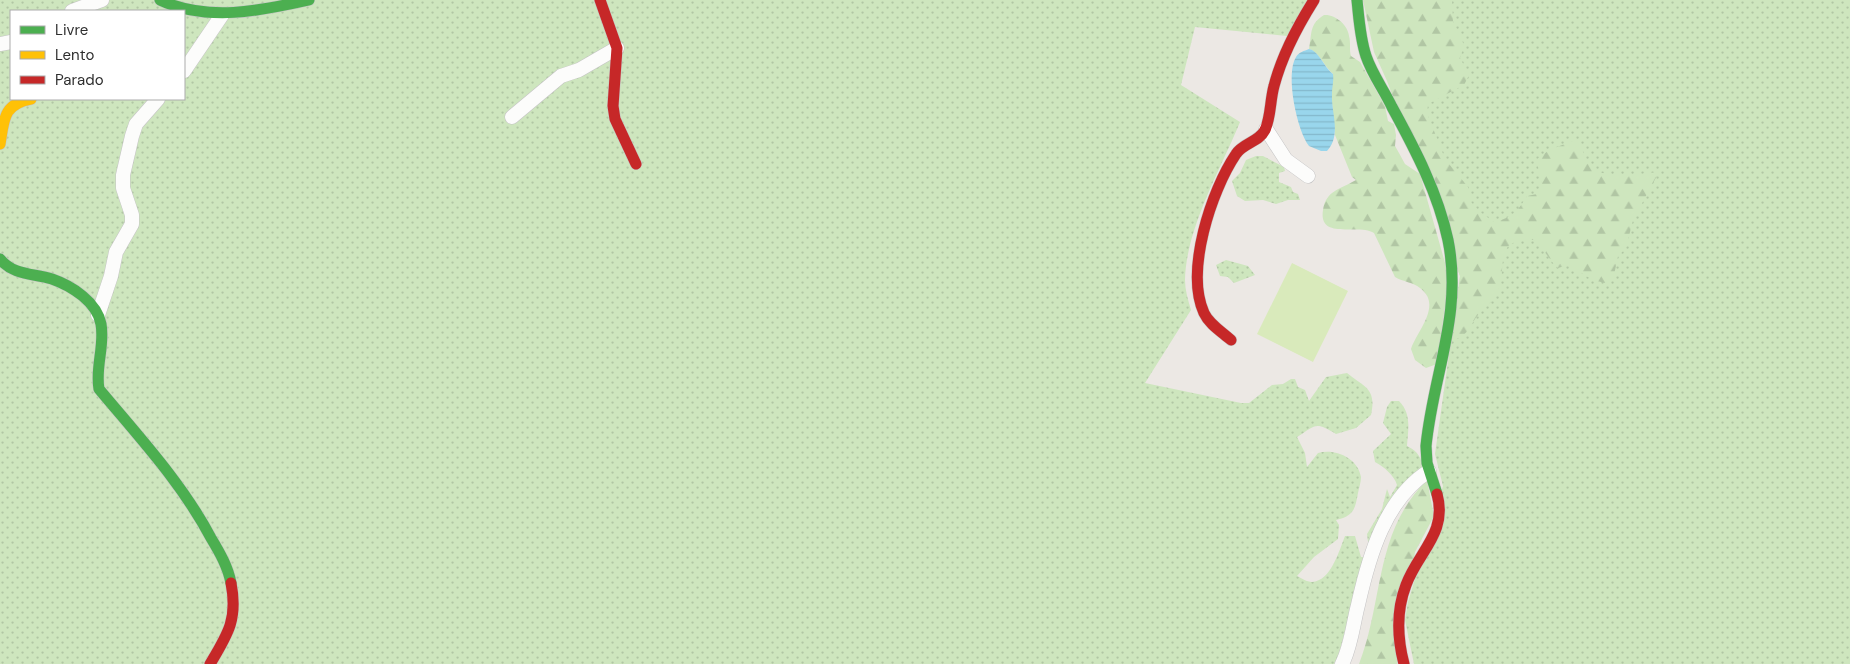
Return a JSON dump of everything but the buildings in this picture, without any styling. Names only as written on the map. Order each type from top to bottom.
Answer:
[{"type":"street","points":[[75,10],[102,0]]},
{"type":"street","points":[[160,0],[204,14],[222,15],[309,0]]},
{"type":"street","points":[[600,0],[617,48],[613,106],[614,119],[636,164]]},
{"type":"street","points":[[1231,340],[1204,314],[1197,280],[1200,256],[1218,192],[1229,167],[1240,148],[1257,140],[1266,129],[1271,97],[1290,39],[1314,0]]},
{"type":"street","points":[[1357,0],[1366,55],[1379,85],[1429,178],[1436,196],[1452,268],[1453,288],[1449,329],[1428,433],[1426,452],[1429,471],[1438,494],[1440,508],[1439,523],[1409,577],[1397,615],[1396,632],[1404,664]]},
{"type":"street","points":[[185,70],[222,15]]},
{"type":"street","points":[[512,117],[561,76],[579,70],[617,48]]},
{"type":"street","points":[[0,144],[9,107],[16,101],[24,100]]},
{"type":"street","points":[[157,100],[136,124],[123,175],[123,188],[132,215],[132,224],[116,252],[111,276],[98,315],[101,335],[96,376],[99,388],[172,477],[199,515],[228,569],[235,603],[229,633],[210,664]]},
{"type":"street","points":[[1266,129],[1286,160],[1308,176]]},
{"type":"street","points":[[0,259],[6,268],[16,273],[44,277],[65,285],[90,304],[98,315]]},
{"type":"street","points":[[1342,664],[1376,541],[1397,501],[1420,477],[1429,471]]},
{"type":"green space","points":[[0,0],[1309,0],[1287,36],[1195,27],[1181,85],[1240,122],[1206,199],[1191,240],[1185,280],[1191,310],[1145,383],[1241,403],[1249,403],[1272,385],[1283,384],[1291,379],[1295,379],[1298,387],[1305,390],[1309,401],[1326,377],[1347,373],[1368,389],[1372,399],[1371,415],[1356,428],[1336,434],[1324,427],[1316,426],[1297,437],[1305,453],[1307,467],[1318,453],[1338,453],[1351,460],[1359,470],[1361,477],[1353,511],[1347,516],[1336,520],[1339,525],[1338,539],[1314,557],[1297,576],[1312,582],[1324,576],[1337,557],[1345,536],[1355,536],[1361,557],[1366,557],[1338,657],[1334,664],[0,664]]},
{"type":"green space","points":[[1363,0],[1850,0],[1850,664],[1414,664],[1405,620],[1408,602],[1443,486],[1435,454],[1460,276]]},
{"type":"green space","points":[[1363,0],[1452,0],[1453,21],[1464,45],[1460,58],[1469,75],[1464,85],[1428,104],[1427,113],[1445,159],[1468,187],[1470,201],[1480,212],[1494,222],[1514,213],[1527,196],[1537,194],[1542,180],[1536,160],[1549,150],[1578,139],[1588,164],[1602,173],[1623,176],[1659,172],[1633,220],[1626,248],[1618,256],[1614,275],[1605,283],[1593,280],[1568,265],[1558,268],[1534,240],[1511,244],[1503,257],[1502,276],[1496,295],[1477,316],[1467,332],[1454,340],[1460,276],[1387,81],[1374,52]]},
{"type":"green space","points":[[1324,15],[1332,16],[1344,24],[1350,39],[1351,56],[1360,62],[1385,106],[1388,121],[1394,124],[1395,146],[1405,164],[1420,174],[1449,277],[1437,364],[1426,368],[1415,360],[1411,349],[1429,310],[1429,302],[1426,295],[1417,286],[1395,277],[1374,233],[1367,230],[1333,228],[1327,225],[1323,219],[1323,210],[1327,198],[1335,191],[1356,180],[1352,177],[1335,135],[1331,93],[1333,74],[1315,53],[1309,49],[1313,26]]},
{"type":"green space","points":[[1256,156],[1263,156],[1284,167],[1285,171],[1279,173],[1279,182],[1291,187],[1293,192],[1298,194],[1300,200],[1288,200],[1276,204],[1263,200],[1245,201],[1237,196],[1232,181],[1240,173],[1246,160]]},
{"type":"green space","points":[[1226,260],[1248,266],[1255,275],[1234,283],[1228,277],[1220,276],[1216,265]]},
{"type":"green space","points":[[1292,263],[1348,291],[1313,362],[1257,334]]},
{"type":"green space","points":[[1391,401],[1399,401],[1406,411],[1408,417],[1407,446],[1419,456],[1425,471],[1369,549],[1367,534],[1382,509],[1387,489],[1390,497],[1397,485],[1394,478],[1375,462],[1373,451],[1391,434],[1383,423],[1387,407]]},
{"type":"green space","points":[[1427,480],[1434,516],[1415,552],[1397,664],[1359,664],[1373,616],[1382,568],[1389,544],[1410,500]]},
{"type":"water","points":[[1309,49],[1319,56],[1333,74],[1332,101],[1335,131],[1334,138],[1327,151],[1321,151],[1309,146],[1300,128],[1294,102],[1292,89],[1293,65],[1299,54]]},
{"type":"traffic: fast","points":[[160,0],[178,7],[215,13],[253,11],[309,0]]},
{"type":"traffic: fast","points":[[1357,0],[1361,35],[1369,63],[1425,172],[1438,205],[1448,240],[1452,267],[1452,293],[1445,344],[1426,446],[1427,463],[1437,494]]},
{"type":"traffic: fast","points":[[0,259],[18,271],[52,279],[68,286],[89,302],[99,316],[102,332],[98,373],[99,389],[187,498],[220,555],[228,571],[231,583]]},
{"type":"traffic: slow","points":[[0,144],[6,114],[15,105],[26,100]]},
{"type":"traffic: jam","points":[[600,0],[617,48],[613,106],[615,119],[636,164]]},
{"type":"traffic: jam","points":[[1231,340],[1206,317],[1199,296],[1197,276],[1204,232],[1218,189],[1236,154],[1259,137],[1265,130],[1281,63],[1296,31],[1314,0]]},
{"type":"traffic: jam","points":[[1404,664],[1399,634],[1400,605],[1411,573],[1435,531],[1439,508],[1437,494]]},
{"type":"traffic: jam","points":[[210,664],[230,626],[233,607],[231,583]]}]
